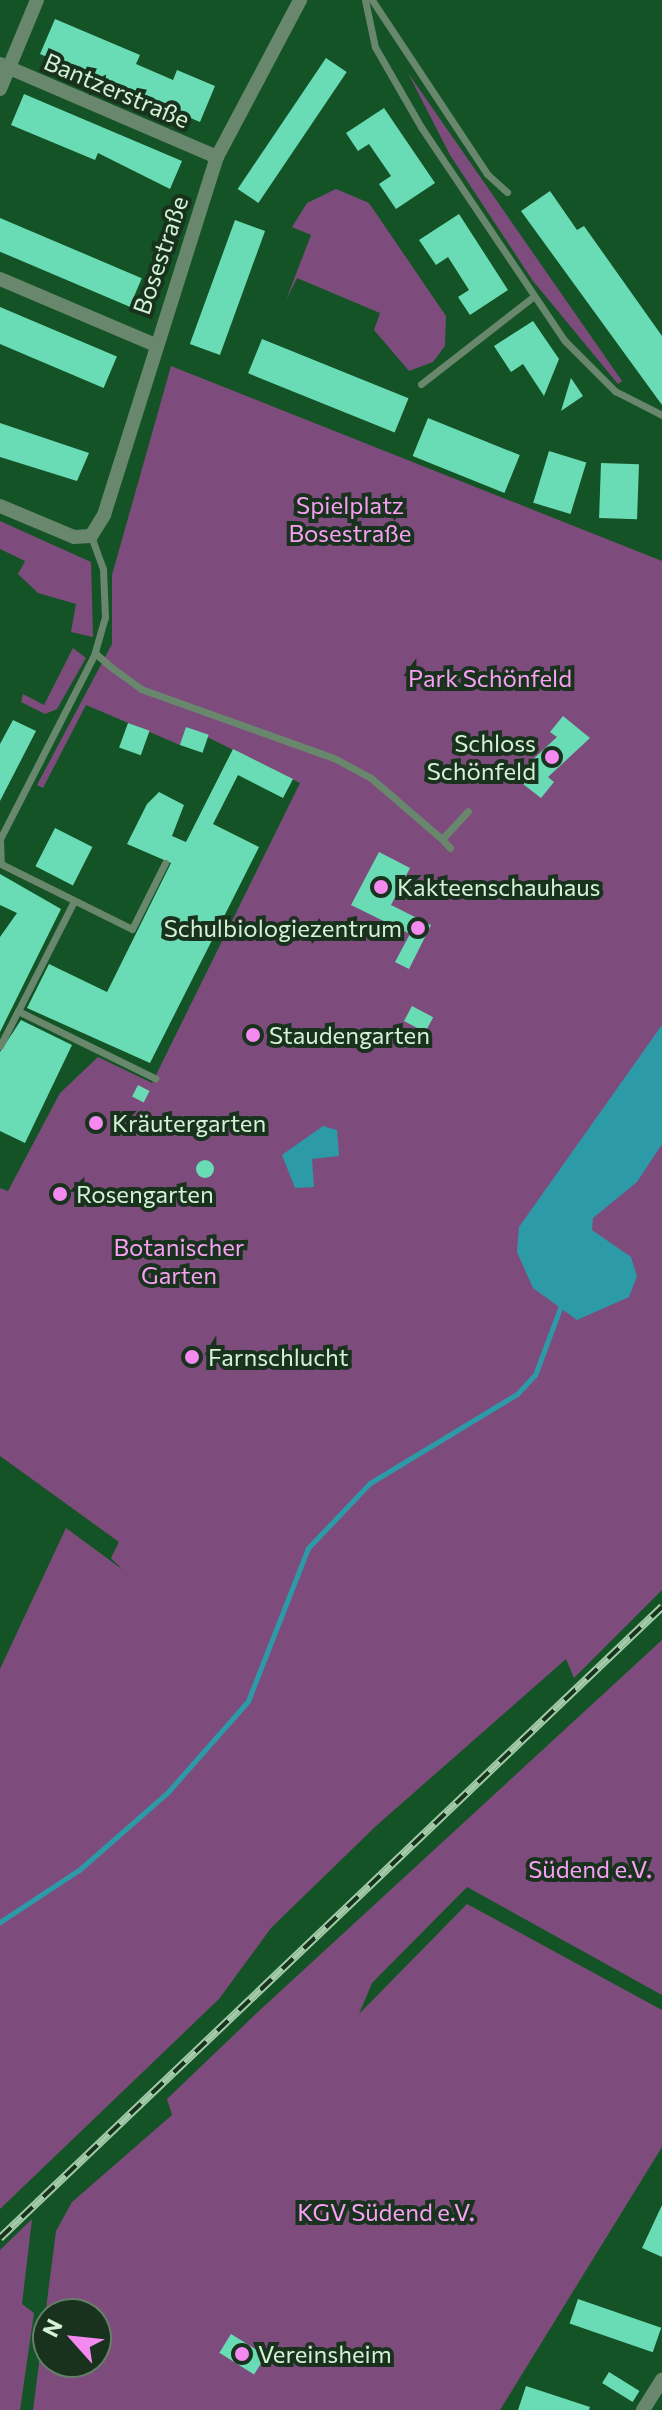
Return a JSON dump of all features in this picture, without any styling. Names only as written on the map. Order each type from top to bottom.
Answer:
[{"type":"street","points":[[0,89],[4,66],[37,0]]},
{"type":"street","name":"Bosestraße","points":[[91,536],[104,515],[153,344],[217,157],[300,0]]},
{"type":"street","name":"Bantzerstraße","points":[[4,66],[217,157]]},
{"type":"street","points":[[0,279],[153,344]]},
{"type":"street","points":[[0,506],[74,537],[91,536]]},
{"type":"street","points":[[643,2410],[662,2379]]},
{"type":"lane","points":[[365,0],[383,60],[534,296],[615,391],[662,415]]},
{"type":"lane","points":[[372,0],[487,174],[507,192]]},
{"type":"lane","points":[[421,384],[534,296]]},
{"type":"lane","points":[[91,536],[103,569],[105,617],[95,653],[0,839],[1,864],[132,929],[165,863]]},
{"type":"lane","points":[[95,653],[141,689],[334,758],[371,778],[450,848]]},
{"type":"lane","points":[[442,839],[468,811]]},
{"type":"lane","points":[[0,1046],[74,901]]},
{"type":"lane","points":[[18,1011],[155,1078]]},
{"type":"green space","points":[[408,73],[622,381],[618,384],[533,281],[450,155]]},
{"type":"green space","points":[[336,189],[369,203],[446,316],[445,346],[433,362],[409,371],[374,330],[380,313],[297,278],[286,300],[311,235],[292,227],[307,203]]},
{"type":"green space","points":[[171,366],[662,561],[662,1590],[574,1678],[566,1659],[376,1826],[271,1928],[219,1999],[0,2209],[0,1669],[66,1528],[123,1570],[111,1558],[119,1542],[0,1456],[0,1188],[8,1191],[60,1093],[98,1057],[152,1083],[300,783],[187,727],[180,745],[86,705],[43,788],[37,785],[112,644],[112,575]]},
{"type":"green space","points":[[0,521],[91,562],[93,637],[71,632],[76,604],[38,593],[18,574],[25,561],[0,549]]},
{"type":"green space","points":[[73,648],[86,658],[57,709],[45,714],[21,702],[23,694],[44,705]]},
{"type":"green space","name":"KGV Südend e.V.","points":[[662,1640],[662,1995],[467,1887],[372,1983],[359,2014],[467,1904],[662,2010],[662,2147],[500,2410],[33,2410],[37,2378],[112,2378],[112,2298],[47,2298],[56,2231],[72,2202],[172,2115],[167,2099]]},
{"type":"green space","points":[[32,2219],[22,2304],[32,2312],[32,2327],[20,2410],[0,2410],[0,2250]]},
{"type":"water","points":[[662,1025],[662,1144],[637,1182],[593,1218],[592,1230],[631,1257],[637,1276],[629,1297],[577,1320],[533,1288],[517,1252],[519,1227]]},
{"type":"water","points":[[323,1126],[337,1130],[339,1156],[312,1159],[314,1187],[295,1188],[282,1155]]},
{"type":"building","points":[[55,19],[140,55],[136,64],[173,80],[177,70],[215,86],[200,122],[40,54]]},
{"type":"building","points":[[326,58],[347,72],[258,203],[238,189]]},
{"type":"building","points":[[24,94],[182,161],[170,189],[98,153],[95,160],[11,125]]},
{"type":"building","points":[[384,108],[435,183],[396,209],[379,184],[391,176],[369,144],[358,151],[346,133]]},
{"type":"building","points":[[550,191],[577,230],[584,226],[662,336],[662,405],[521,211]]},
{"type":"building","points":[[459,214],[508,290],[470,315],[458,297],[469,290],[448,257],[436,265],[419,240]]},
{"type":"building","points":[[0,218],[142,278],[130,307],[0,252]]},
{"type":"building","points":[[235,220],[265,231],[220,355],[190,344]]},
{"type":"building","points":[[0,307],[117,357],[104,388],[0,344]]},
{"type":"building","points":[[533,321],[559,359],[544,396],[523,364],[511,372],[494,346]]},
{"type":"building","points":[[262,339],[408,398],[395,432],[248,373]]},
{"type":"building","points":[[571,378],[583,396],[561,411]]},
{"type":"building","points":[[428,418],[520,455],[504,493],[413,456]]},
{"type":"building","points":[[0,423],[89,453],[77,481],[0,457]]},
{"type":"building","points":[[549,451],[586,462],[571,514],[533,503]]},
{"type":"building","points":[[601,463],[639,464],[637,519],[599,518]]},
{"type":"building","name":"Schloss Schönfeld","points":[[563,716],[590,738],[548,777],[554,782],[541,798],[514,777],[557,737],[550,732]]},
{"type":"building","points":[[13,720],[36,731],[0,801],[0,744]]},
{"type":"building","points":[[128,723],[150,731],[141,755],[119,747]]},
{"type":"building","points":[[186,727],[209,735],[203,753],[180,745]]},
{"type":"building","points":[[233,749],[293,779],[283,798],[238,775],[213,824],[259,847],[150,1063],[27,1008],[49,964],[107,992],[171,863],[127,844],[147,804],[159,792],[184,805],[172,836],[186,842]]},
{"type":"building","points":[[55,828],[92,847],[73,885],[35,866]]},
{"type":"building","name":"Kakteenschauhaus","points":[[379,852],[410,868],[391,905],[431,925],[409,969],[395,962],[410,934],[351,905]]},
{"type":"building","points":[[0,874],[61,909],[0,1032],[0,937],[17,913],[0,905]]},
{"type":"building","points":[[412,1006],[433,1017],[425,1032],[404,1021]]},
{"type":"building","points":[[21,1020],[72,1045],[25,1143],[0,1131],[0,1052]]},
{"type":"building","points":[[138,1085],[150,1091],[144,1102],[132,1097]]},
{"type":"building","points":[[201,1160],[209,1160],[214,1169],[212,1176],[201,1178],[196,1173],[196,1165]]},
{"type":"building","points":[[662,2205],[662,2257],[642,2248]]},
{"type":"building","points":[[578,2299],[661,2328],[653,2352],[570,2324]]},
{"type":"building","name":"Vereinsheim","points":[[231,2334],[266,2356],[254,2374],[219,2353]]},
{"type":"building","points":[[609,2372],[640,2391],[633,2402],[602,2383]]},
{"type":"building","points":[[526,2386],[590,2407],[589,2410],[518,2410]]},
{"type":"waterway","points":[[0,1922],[79,1870],[167,1793],[248,1701],[308,1548],[370,1483],[517,1394],[535,1375],[560,1308]]},
{"type":"railway","points":[[0,2238],[662,1607]]},
{"type":"place","name":"Schloss Schönfeld","points":[[552,757]]},
{"type":"place","name":"Kakteenschauhaus","points":[[381,887]]},
{"type":"place","name":"Schulbiologiezentrum","points":[[418,928]]},
{"type":"place","name":"Staudengarten","points":[[253,1035]]},
{"type":"place","name":"Kräutergarten","points":[[96,1123]]},
{"type":"place","name":"Rosengarten","points":[[60,1194]]},
{"type":"place","name":"Farnschlucht","points":[[192,1357]]},
{"type":"place","name":"Vereinsheim","points":[[242,2354]]},
{"type":"park label","name":"Spielplatz Bosestraße","points":[[350,519]]},
{"type":"park label","name":"Park Schönfeld","points":[[490,678]]},
{"type":"park label","name":"Botanischer Garten","points":[[179,1261]]},
{"type":"park label","name":"Südend e.V.","points":[[590,1869]]}]
